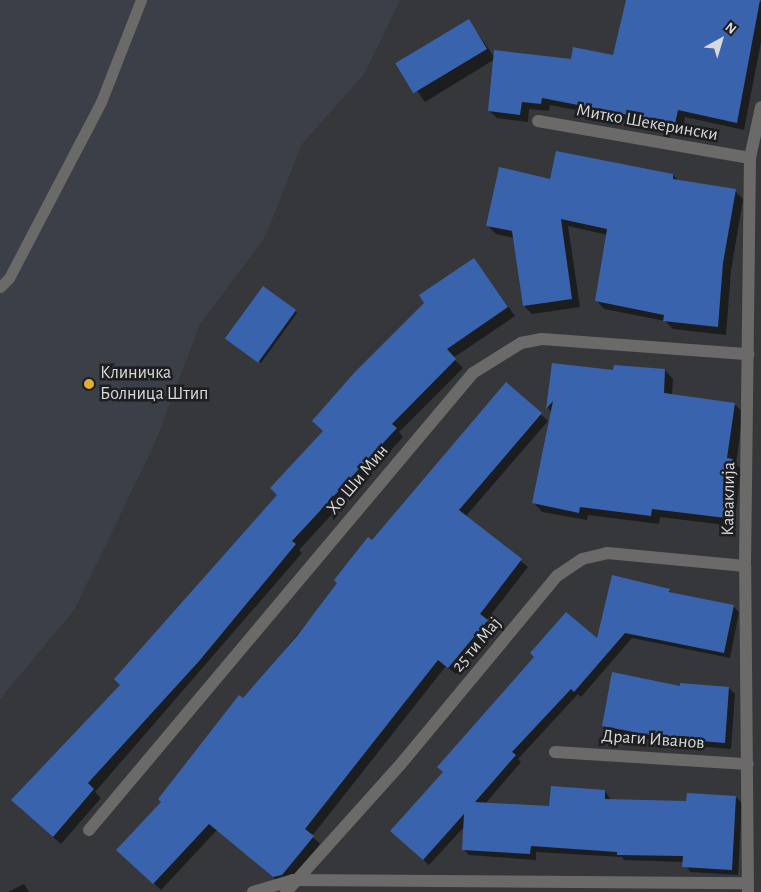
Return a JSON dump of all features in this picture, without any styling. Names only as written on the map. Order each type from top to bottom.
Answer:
[{"type":"street","name":"Каваклија","points":[[748,887],[745,566],[750,158],[761,107]]},
{"type":"street","name":"Митко Шекерински","points":[[538,121],[750,158]]},
{"type":"street","name":"Хо Ши Мин","points":[[89,830],[473,373],[521,343],[542,339],[748,354]]},
{"type":"street","name":"25 ти Мај","points":[[286,892],[294,880],[400,765],[556,576],[582,559],[607,553],[745,566]]},
{"type":"street","name":"Драги Иванов","points":[[555,752],[748,764]]},
{"type":"street","points":[[253,892],[294,880],[748,887]]},
{"type":"lane","points":[[0,287],[9,278],[101,102],[140,0]]},
{"type":"shaded area","name":"Клиничка Болница Штип","points":[[0,0],[400,0],[365,73],[302,144],[265,237],[200,324],[154,445],[74,610],[0,699]]},
{"type":"building","points":[[626,0],[760,0],[737,123],[678,110],[675,124],[542,98],[541,104],[522,102],[520,115],[488,111],[494,50],[571,59],[573,47],[613,55]]},
{"type":"building","points":[[469,19],[487,49],[413,93],[395,63]]},
{"type":"building","points":[[556,151],[673,174],[673,179],[736,189],[723,263],[718,327],[663,321],[664,315],[595,301],[607,229],[561,219],[572,299],[523,306],[512,231],[486,226],[499,167],[550,179]]},
{"type":"building","points":[[474,258],[508,307],[447,349],[456,359],[392,424],[397,428],[292,541],[296,544],[200,660],[88,783],[94,789],[53,837],[11,800],[120,685],[114,679],[277,495],[270,488],[323,431],[312,421],[354,373],[424,303],[419,295]]},
{"type":"building","points":[[263,286],[296,310],[258,363],[225,339]]},
{"type":"building","points":[[552,363],[613,370],[614,365],[665,369],[664,393],[735,403],[727,458],[733,459],[726,518],[652,509],[651,516],[580,507],[579,513],[532,503],[553,401],[546,409]]},
{"type":"building","points":[[506,382],[542,413],[459,510],[522,559],[480,614],[488,620],[448,668],[438,660],[305,829],[314,836],[282,875],[273,877],[209,824],[153,884],[116,850],[161,802],[158,799],[239,695],[243,698],[297,636],[337,583],[334,580],[368,537],[372,540]]},
{"type":"building","points":[[612,575],[670,589],[669,592],[734,605],[724,653],[625,633],[574,692],[571,689],[512,752],[516,755],[475,802],[549,806],[551,786],[605,790],[605,799],[686,801],[687,793],[736,796],[732,870],[682,867],[683,856],[617,855],[617,852],[531,846],[530,854],[462,850],[464,814],[423,860],[390,831],[443,772],[437,767],[534,657],[530,653],[566,612],[597,638]]},
{"type":"building","points":[[612,672],[680,686],[680,683],[729,687],[725,743],[665,738],[602,726]]},
{"type":"place","name":"Клиничка Болница Штип","points":[[89,384]]}]
